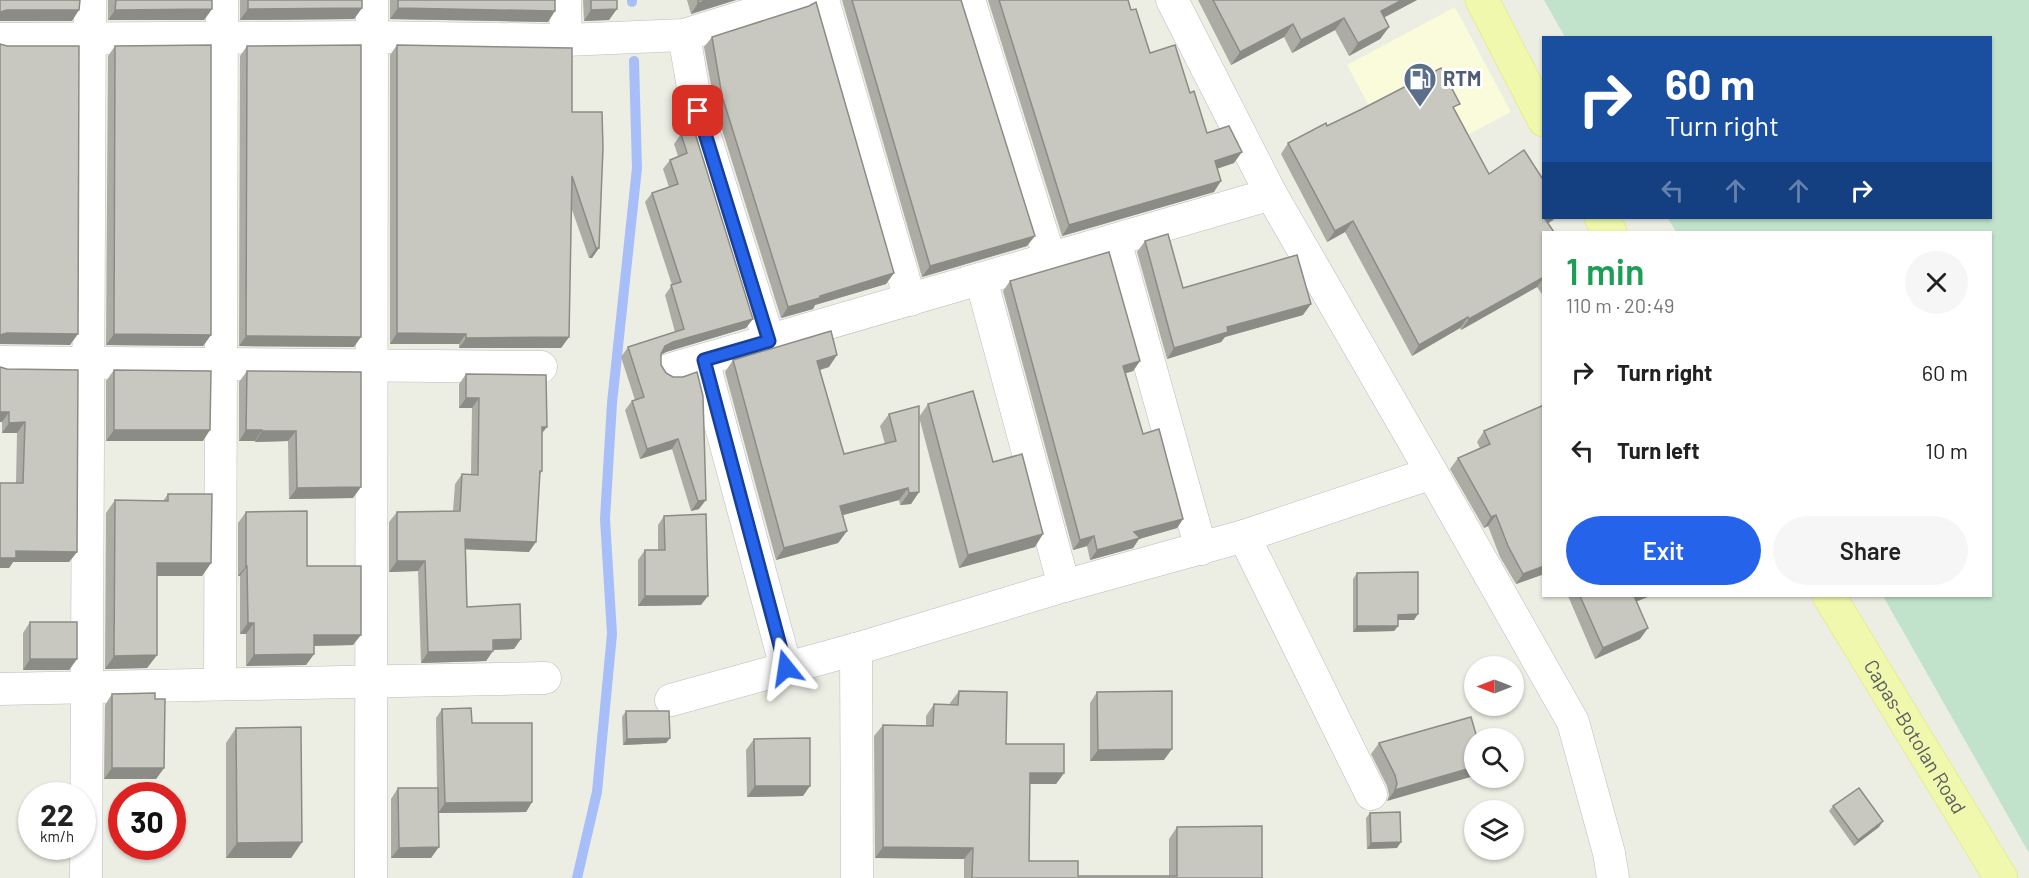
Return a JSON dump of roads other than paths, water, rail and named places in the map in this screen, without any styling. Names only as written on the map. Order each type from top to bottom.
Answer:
[{"type":"main road","points":[[1482,0],[1542,116]]},
{"type":"main road","name":"Capas-Botolan Road","points":[[1830,597],[2001,878]]},
{"type":"street","points":[[86,878],[90,0]]},
{"type":"street","points":[[220,684],[222,0]]},
{"type":"street","points":[[371,878],[372,0]]},
{"type":"street","points":[[565,0],[566,40]]},
{"type":"street","points":[[0,39],[372,37],[566,40],[684,35],[796,0]]},
{"type":"street","points":[[823,0],[910,300]]},
{"type":"street","points":[[969,0],[1050,259]]},
{"type":"street","points":[[1172,0],[1271,194],[1573,722],[1609,853],[1613,878]]},
{"type":"street","points":[[684,35],[698,111],[769,341]]},
{"type":"street","points":[[671,369],[1271,194]]},
{"type":"street","points":[[1115,240],[1201,549]]},
{"type":"street","points":[[981,279],[1064,586]]},
{"type":"street","points":[[704,360],[786,668]]},
{"type":"street","points":[[0,362],[541,367]]},
{"type":"street","points":[[671,700],[856,649],[1064,586],[1201,549],[1432,473]]},
{"type":"street","points":[[1244,536],[1371,794]]},
{"type":"street","points":[[856,649],[857,878]]},
{"type":"street","points":[[0,689],[545,678]]},
{"type":"waterway","points":[[577,878],[597,792],[612,634],[605,519],[612,403],[637,168],[634,61]]},
{"type":"place","name":"RTM","points":[[1420,108]]}]
